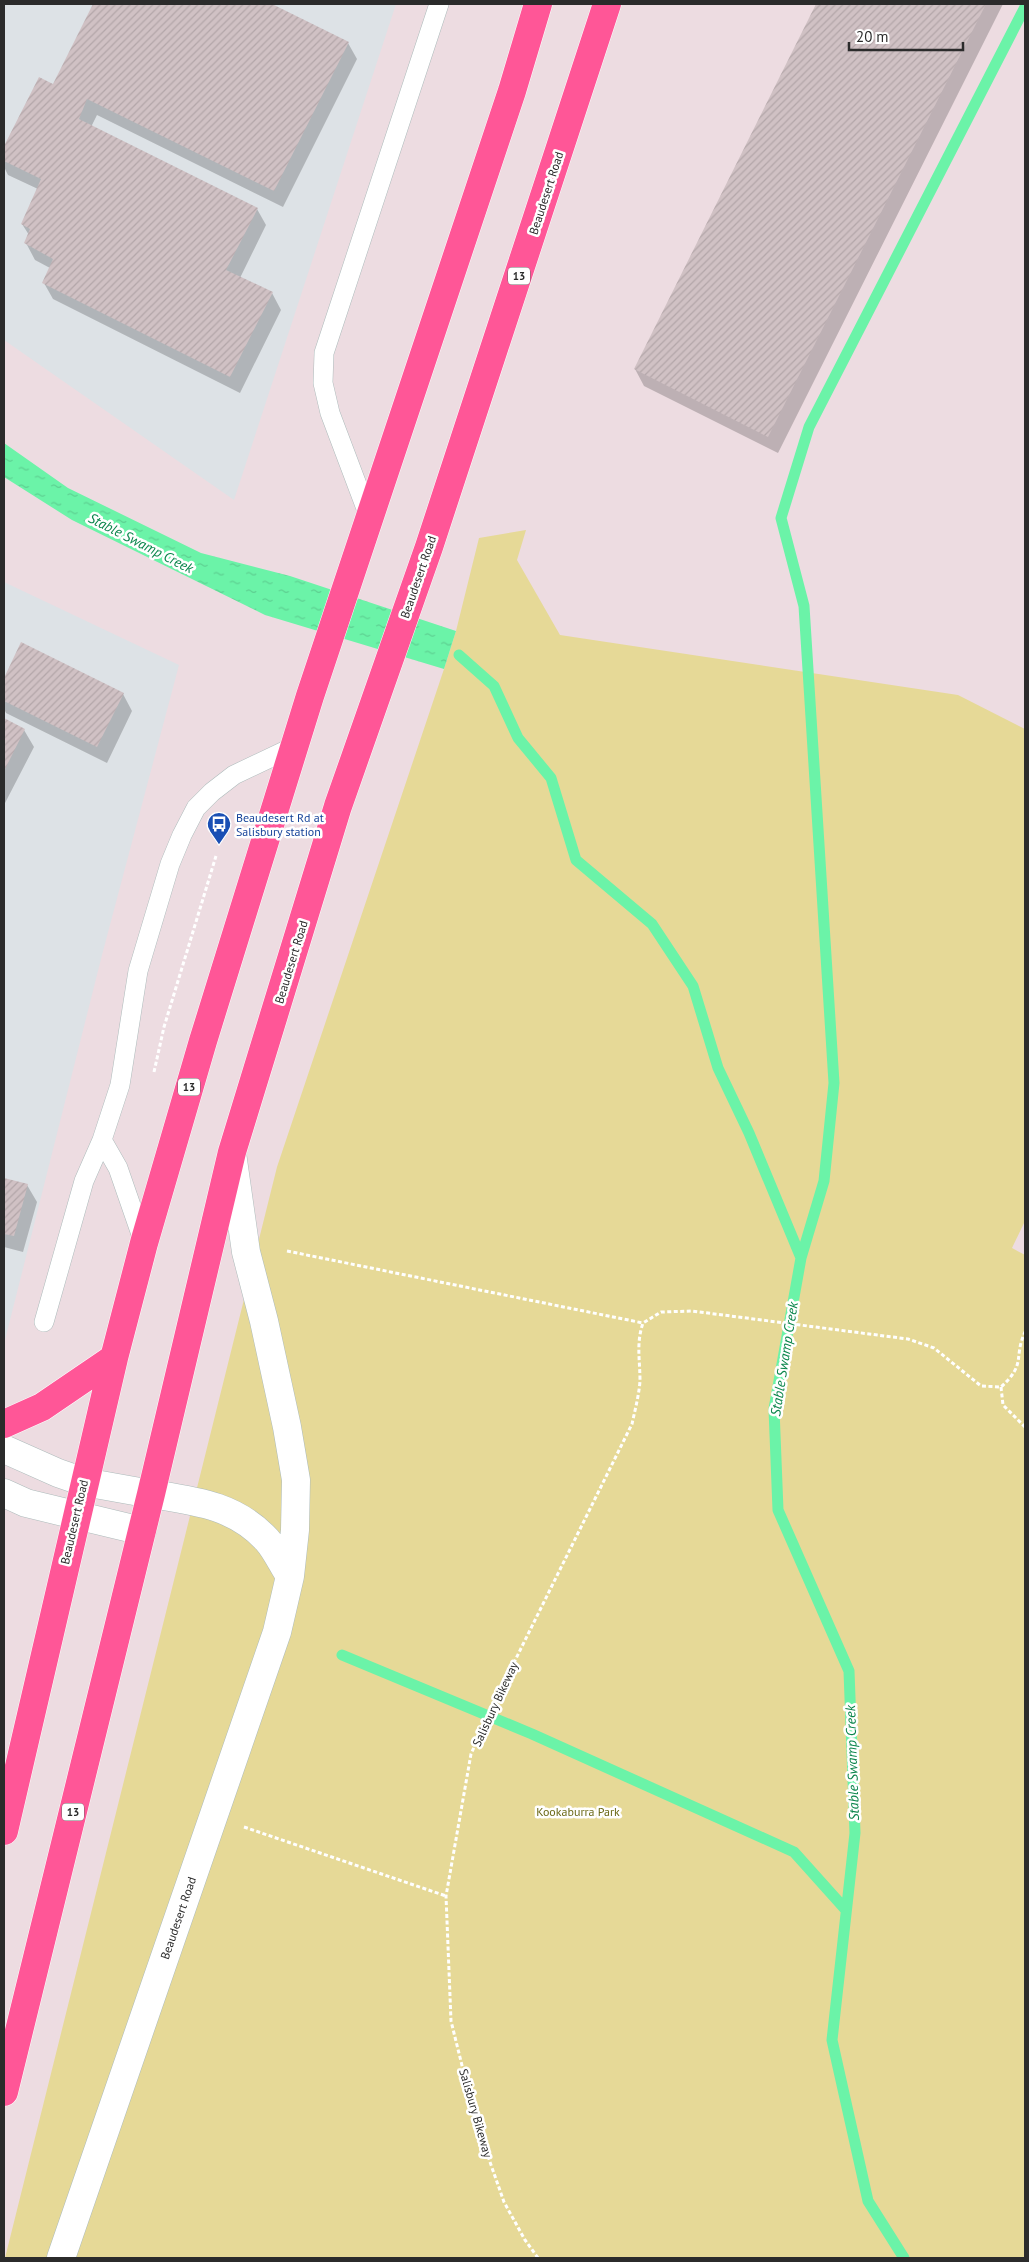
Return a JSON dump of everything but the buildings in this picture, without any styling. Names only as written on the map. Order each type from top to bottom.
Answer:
[{"type":"highway","name":"Beaudesert Road","points":[[4,1831],[84,1482],[144,1243],[204,1038],[310,696],[512,91],[538,4]]},
{"type":"highway","name":"Beaudesert Road","points":[[4,2092],[151,1494],[232,1152],[338,806],[429,546],[607,4]]},
{"type":"highway","points":[[4,1424],[42,1407],[114,1358]]},
{"type":"street","name":"Beaudesert Road","points":[[61,2258],[277,1632],[290,1576],[295,1530],[296,1480],[266,1330],[246,1252],[232,1152]]},
{"type":"street","points":[[4,1449],[58,1473],[84,1482],[208,1504],[252,1526],[268,1542],[290,1576]]},
{"type":"street","points":[[4,1493],[26,1503],[142,1531]]},
{"type":"lane","points":[[369,523],[330,413],[323,383],[324,353],[439,4]]},
{"type":"lane","points":[[44,1322],[84,1181],[102,1140],[120,1085],[138,971],[170,864],[182,835],[196,808],[234,775],[295,746]]},
{"type":"lane","points":[[102,1140],[118,1168],[144,1243]]},
{"type":"path","points":[[287,1251],[643,1322],[661,1312],[692,1311],[908,1339],[934,1348],[980,1386],[1001,1387],[1014,1376],[1020,1362],[1020,1344],[1025,1332]]},
{"type":"path","name":"Salisbury Bikeway","points":[[538,2258],[525,2240],[504,2202],[476,2122],[451,2021],[446,1896],[471,1754],[493,1705],[632,1424],[640,1381],[637,1354],[639,1333],[643,1322]]},
{"type":"path","points":[[1001,1387],[1003,1405],[1025,1427]]},
{"type":"path","points":[[213,1816],[446,1896]]},
{"type":"shaded area","points":[[4,4],[396,4],[234,500],[4,340]]},
{"type":"shaded area","points":[[4,582],[179,665],[102,955],[4,1344]]},
{"type":"green space","name":"Kookaburra Park","points":[[526,530],[517,560],[560,635],[958,695],[1025,729],[1025,1221],[1012,1248],[1025,1255],[1025,2258],[5,2258],[277,1167],[444,669],[456,631],[479,538]]},
{"type":"water","points":[[4,443],[68,488],[201,553],[290,576],[456,631],[444,669],[265,615],[72,520],[4,477]]},
{"type":"waterway","points":[[801,1258],[824,1181],[834,1083],[804,606],[781,518],[809,427],[1025,7]]},
{"type":"waterway","name":"Stable Swamp Creek","points":[[459,655],[494,686],[518,738],[551,778],[576,860],[652,924],[693,986],[718,1068],[749,1133],[801,1258],[774,1409],[778,1510],[849,1671],[855,1833],[832,2040],[868,2201],[904,2258]]},
{"type":"waterway","points":[[342,1655],[532,1734],[794,1852],[846,1910]]},
{"type":"place","name":"Beaudesert Rd at Salisbury station","points":[[219,845]]}]
